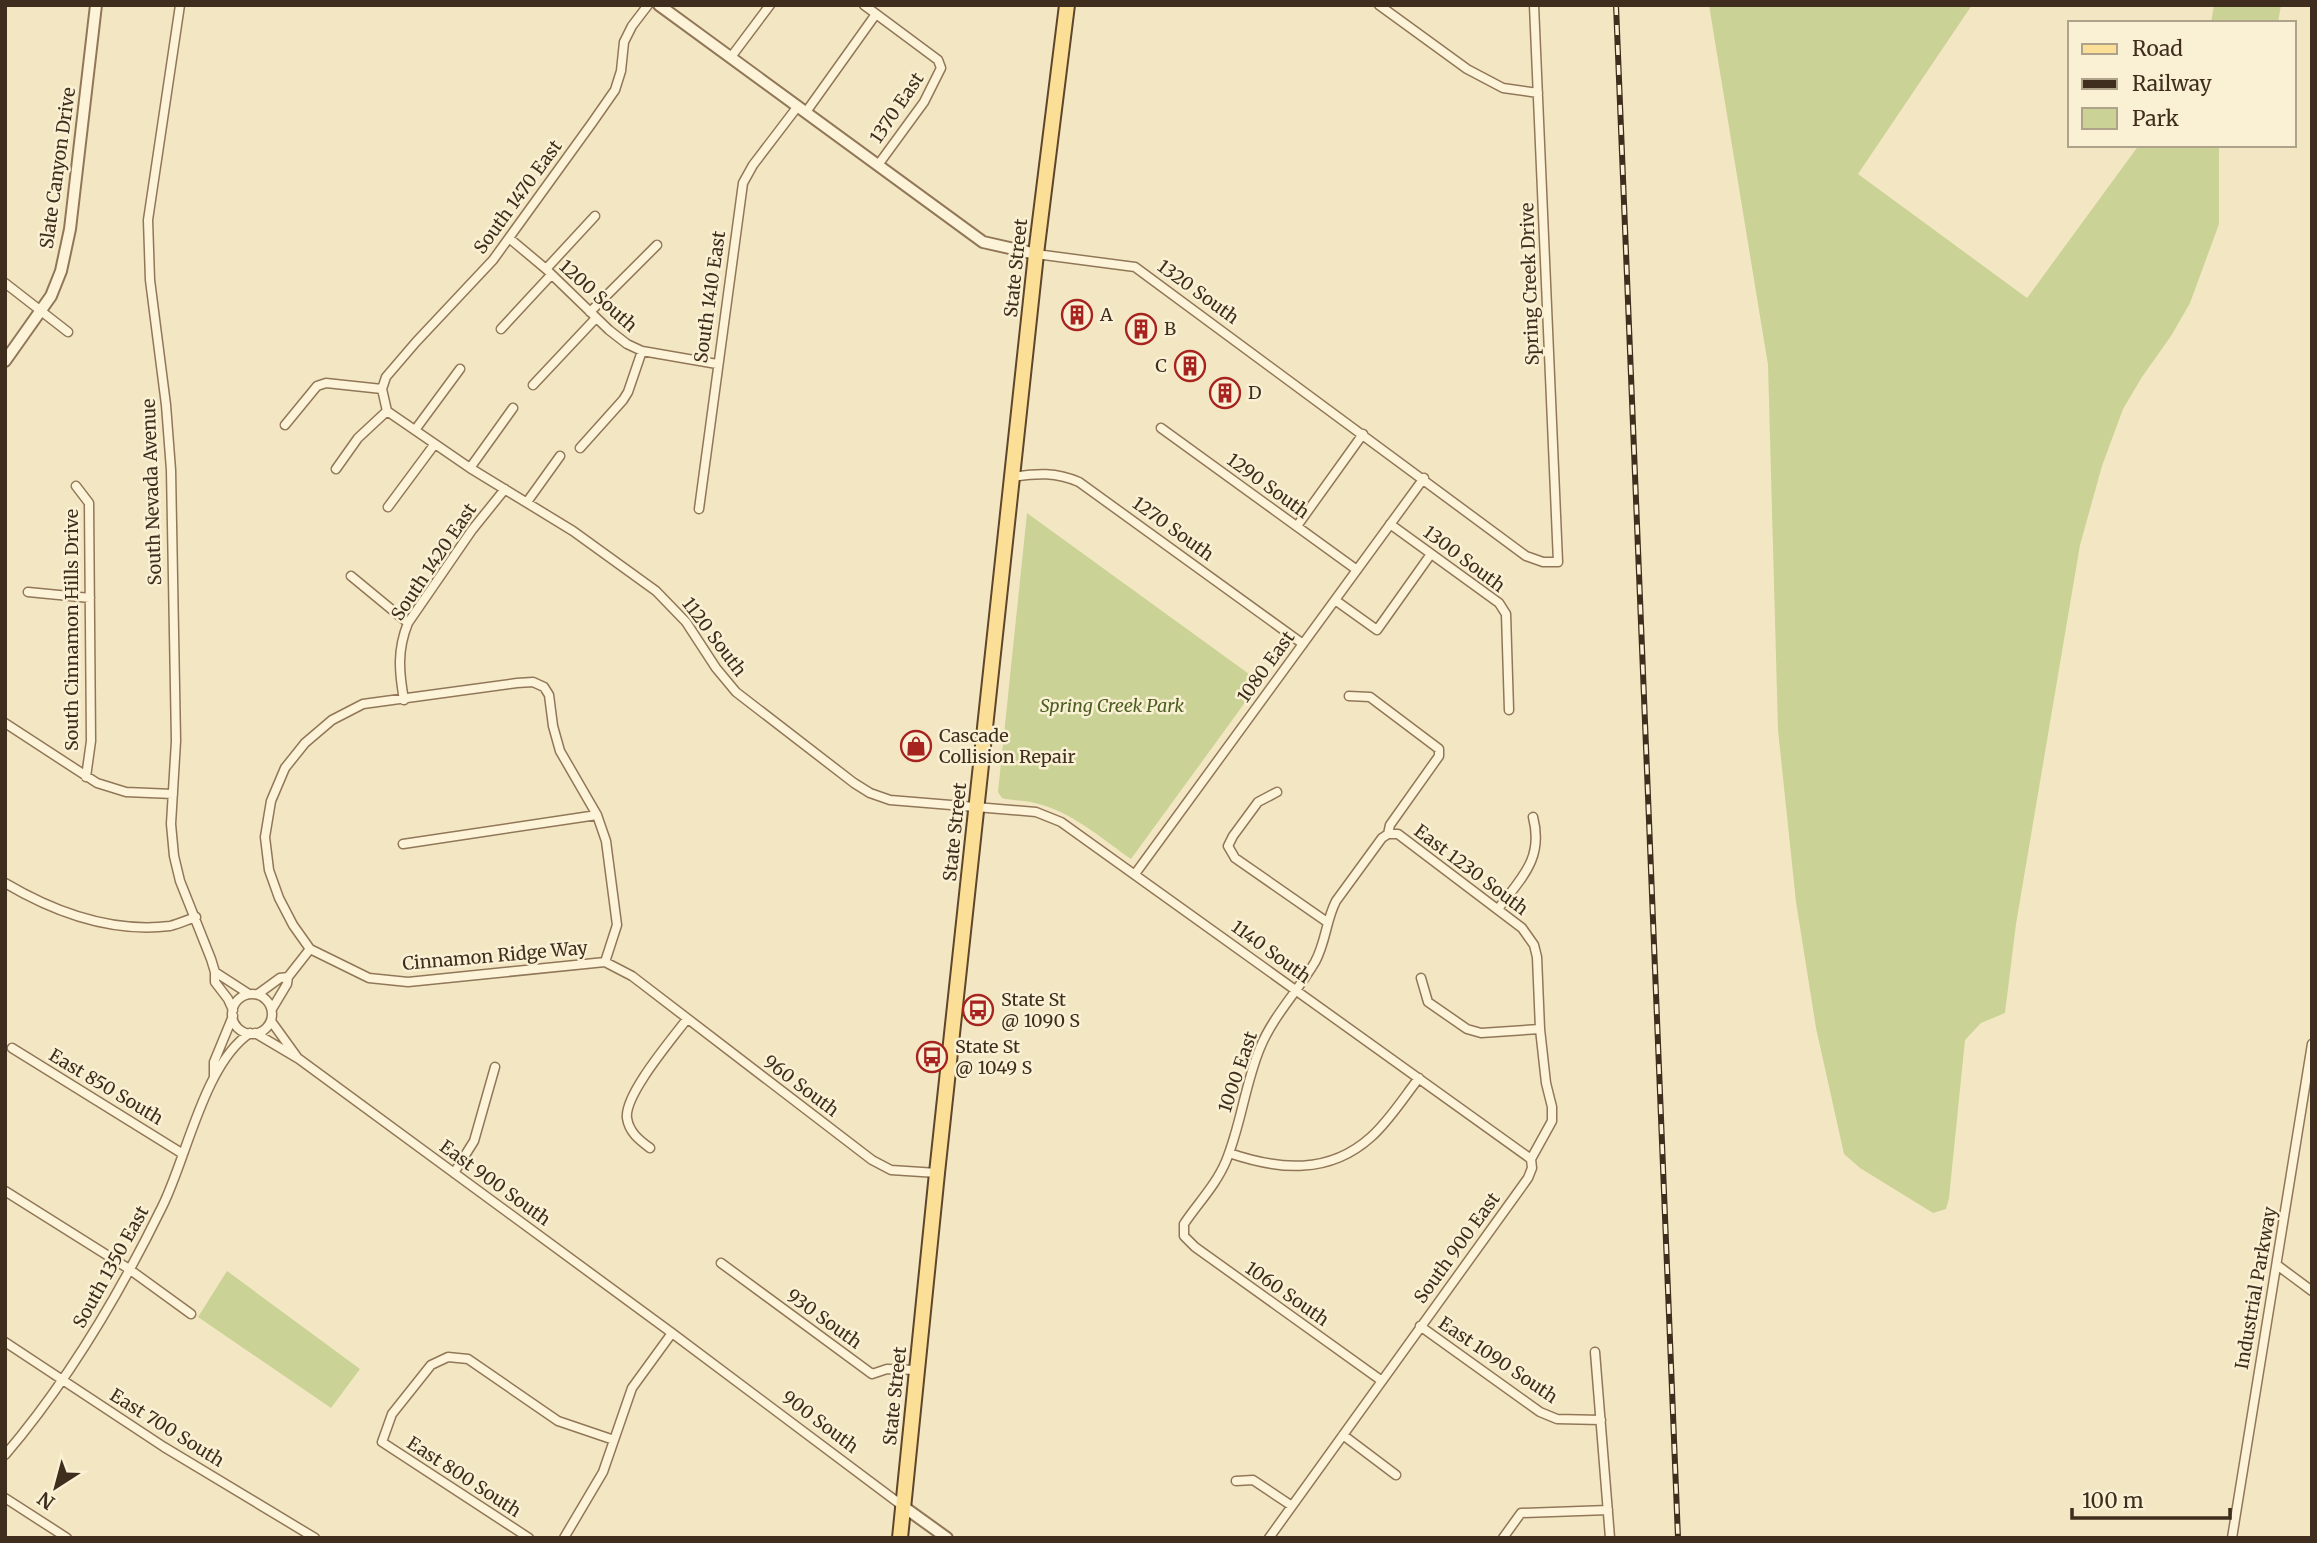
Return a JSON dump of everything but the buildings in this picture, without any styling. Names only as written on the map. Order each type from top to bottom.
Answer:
[{"type":"main road","name":"State Street","points":[[900,1538],[1036,254],[1066,5]]},
{"type":"street","name":"Slate Canyon Drive","points":[[5,362],[42,311],[61,271],[70,229],[96,5]]},
{"type":"street","name":"South Nevada Avenue","points":[[180,5],[148,220],[148,253],[171,470],[176,741],[171,824],[180,881],[215,972],[215,982],[228,999],[233,1013]]},
{"type":"street","name":"South 1470 East","points":[[382,389],[393,368],[493,260],[615,90],[621,71],[624,42],[648,5]]},
{"type":"street","name":"1320 South","points":[[659,5],[983,242],[1036,254],[1135,267],[1526,556],[1543,562],[1558,562]]},
{"type":"street","points":[[731,57],[770,5]]},
{"type":"street","points":[[864,5],[876,14]]},
{"type":"street","points":[[1379,5],[1467,69],[1503,88],[1538,93]]},
{"type":"street","name":"Spring Creek Drive","points":[[1534,5],[1558,562]]},
{"type":"street","name":"1370 East","points":[[876,14],[938,60],[941,68],[924,102],[878,165]]},
{"type":"street","name":"South 1410 East","points":[[699,509],[743,183],[753,165],[802,109],[876,14]]},
{"type":"street","points":[[501,328],[594,216]]},
{"type":"street","name":"1200 South","points":[[509,238],[627,344],[642,351],[717,364]]},
{"type":"street","points":[[533,385],[657,244]]},
{"type":"street","points":[[5,283],[68,332]]},
{"type":"street","points":[[580,448],[628,392],[642,351]]},
{"type":"street","points":[[415,430],[460,369]]},
{"type":"street","points":[[285,425],[317,386],[326,383],[382,389],[387,411],[358,438],[336,469]]},
{"type":"street","points":[[470,468],[513,408]]},
{"type":"street","name":"1120 South","points":[[387,411],[434,445],[573,531],[656,591],[686,622],[716,668],[736,692],[853,783],[890,800],[978,807]]},
{"type":"street","name":"1290 South","points":[[1161,428],[1357,570]]},
{"type":"street","points":[[1297,526],[1363,434]]},
{"type":"street","points":[[388,507],[434,445]]},
{"type":"street","points":[[527,502],[560,456]]},
{"type":"street","name":"1270 South","points":[[1013,477],[1037,473],[1063,475],[1092,490],[1303,644]]},
{"type":"street","name":"1080 East","points":[[1135,874],[1424,478]]},
{"type":"street","name":"South Cinnamon Hills Drive","points":[[76,486],[89,503],[91,741],[86,777]]},
{"type":"street","name":"South 1420 East","points":[[404,700],[398,666],[401,639],[408,623],[472,530],[505,489]]},
{"type":"street","name":"1300 South","points":[[1390,524],[1499,603],[1506,614],[1509,710]]},
{"type":"street","points":[[1335,600],[1377,630],[1432,554]]},
{"type":"street","points":[[351,576],[408,623]]},
{"type":"street","points":[[28,592],[90,598]]},
{"type":"street","points":[[288,977],[280,978],[253,994],[238,999],[233,1013],[238,1028],[253,1033],[265,1029],[271,1021],[272,1009],[287,984],[288,977],[310,949],[279,898],[269,870],[265,837],[271,801],[285,768],[305,743],[332,720],[363,704],[533,682],[544,687],[549,695],[560,751],[597,815],[606,841],[617,925],[605,962]]},
{"type":"street","name":"1000 East","points":[[1183,1227],[1213,1185],[1229,1153],[1258,1051],[1272,1024],[1320,951],[1327,922],[1336,901],[1382,838],[1388,834],[1390,825],[1439,753],[1439,749],[1370,697],[1349,696]]},
{"type":"street","points":[[5,723],[97,783],[126,792],[173,794]]},
{"type":"street","points":[[1277,792],[1258,802],[1228,846],[1235,858],[1327,922]]},
{"type":"street","name":"1140 South","points":[[978,807],[1036,812],[1074,830],[1531,1159]]},
{"type":"street","points":[[403,844],[597,815]]},
{"type":"street","points":[[1498,909],[1534,856],[1537,832],[1533,817]]},
{"type":"street","name":"East 1230 South","points":[[1388,834],[1398,834],[1498,909],[1531,939]]},
{"type":"street","points":[[5,883],[36,901],[75,916],[120,925],[171,926],[195,917]]},
{"type":"street","name":"South 900 East","points":[[1269,1538],[1528,1178],[1532,1168],[1531,1159],[1552,1121],[1540,1030],[1537,957],[1531,939]]},
{"type":"street","name":"Cinnamon Ridge Way","points":[[310,949],[369,978],[408,982],[605,962]]},
{"type":"street","name":"960 South","points":[[605,962],[632,976],[872,1160],[891,1170],[937,1173]]},
{"type":"street","points":[[215,972],[267,1000],[272,1009]]},
{"type":"street","points":[[1421,978],[1428,1002],[1467,1029],[1481,1033],[1540,1030]]},
{"type":"street","name":"South 1350 East","points":[[214,1078],[215,1062],[233,1013]]},
{"type":"street","points":[[650,1148],[635,1137],[627,1117],[630,1099],[687,1019]]},
{"type":"street","name":"East 900 South","points":[[271,1021],[299,1059]]},
{"type":"street","name":"South 1350 East","points":[[5,1455],[63,1381],[99,1325],[163,1206],[214,1078],[229,1052],[238,1042],[253,1033]]},
{"type":"street","name":"East 900 South","points":[[253,1033],[299,1059],[672,1333]]},
{"type":"street","name":"Industrial Parkway","points":[[2232,1538],[2312,1044]]},
{"type":"street","name":"East 850 South","points":[[12,1048],[183,1154]]},
{"type":"street","points":[[454,1173],[474,1142],[495,1067]]},
{"type":"street","points":[[1229,1153],[1277,1166],[1308,1167],[1345,1155],[1372,1136],[1419,1078]]},
{"type":"street","points":[[5,1191],[128,1269],[191,1314]]},
{"type":"street","name":"1060 South","points":[[1183,1227],[1186,1240],[1195,1247],[1382,1381]]},
{"type":"street","name":"930 South","points":[[721,1263],[873,1374],[887,1369],[917,1370]]},
{"type":"street","points":[[2277,1265],[2312,1291]]},
{"type":"street","name":"East 1090 South","points":[[1420,1326],[1540,1412],[1557,1419],[1601,1420]]},
{"type":"street","points":[[564,1538],[597,1485],[632,1388],[672,1333]]},
{"type":"street","name":"900 South","points":[[672,1333],[947,1538]]},
{"type":"street","name":"East 700 South","points":[[5,1342],[164,1447],[315,1538]]},
{"type":"street","points":[[1595,1352],[1611,1538]]},
{"type":"street","name":"East 800 South","points":[[529,1538],[383,1443],[392,1414],[431,1365],[449,1357],[468,1359],[558,1421],[614,1440]]},
{"type":"street","points":[[1343,1435],[1396,1475]]},
{"type":"street","points":[[1236,1481],[1253,1480],[1292,1506]]},
{"type":"street","points":[[5,1498],[67,1538]]},
{"type":"street","points":[[1503,1538],[1521,1513],[1608,1510]]},
{"type":"green space","points":[[1709,5],[1972,5],[1858,174],[2027,298],[2138,147],[2219,147],[2219,224],[2190,303],[2123,409],[2102,466],[2080,545],[2016,924],[2005,1013],[1981,1023],[1965,1040],[1949,1198],[1946,1209],[1933,1213],[1860,1168],[1844,1154],[1816,1028],[1796,902],[1778,730],[1768,365]]},
{"type":"green space","points":[[2214,5],[2281,5],[2278,21],[2211,21]]},
{"type":"green space","name":"Spring Creek Park","points":[[1027,513],[1260,682],[1131,859],[1086,826],[1061,812],[1031,802],[1002,798],[998,792]]},
{"type":"green space","points":[[227,1271],[360,1369],[331,1408],[198,1317]]},
{"type":"railway","points":[[1616,5],[1678,1538]]},
{"type":"place","name":"A","points":[[1077,315]]},
{"type":"place","name":"B","points":[[1141,329]]},
{"type":"place","name":"C","points":[[1190,366]]},
{"type":"place","name":"D","points":[[1225,393]]},
{"type":"place","name":"Cascade Collision Repair","points":[[916,746]]},
{"type":"place","name":"State St @ 1090 S","points":[[978,1010]]},
{"type":"place","name":"State St @ 1049 S","points":[[932,1057]]}]
